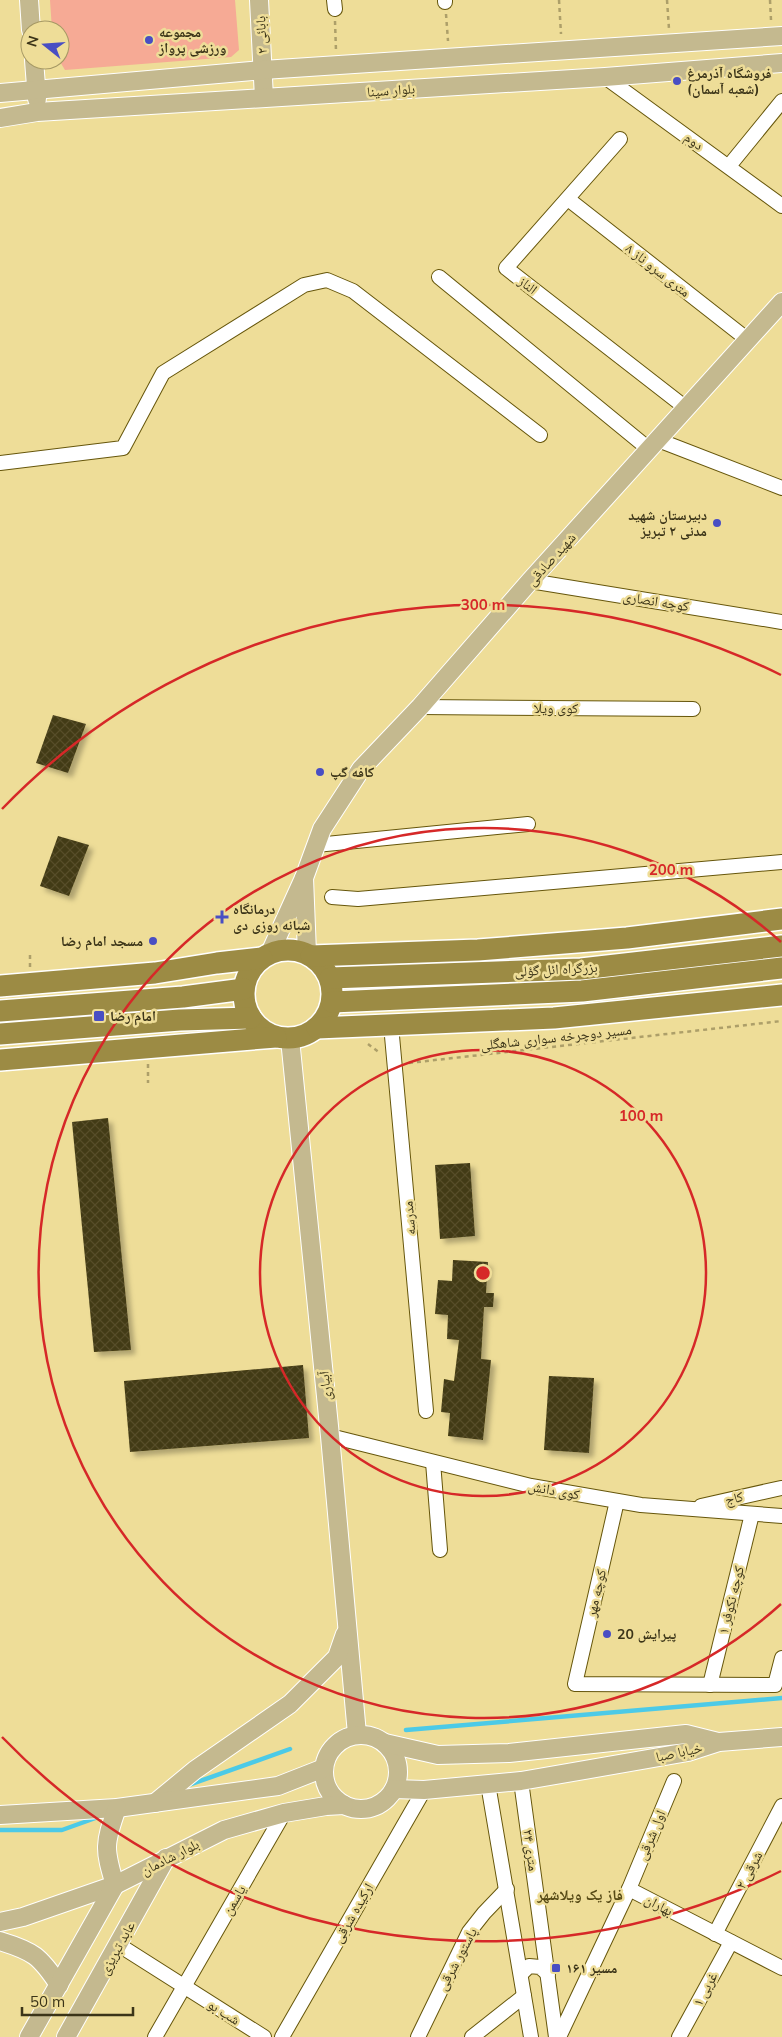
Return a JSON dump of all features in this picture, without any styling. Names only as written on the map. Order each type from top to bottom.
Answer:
[{"type":"highway","points":[[0,986],[155,973],[266,956],[282,950],[295,950],[309,954],[488,949],[627,938],[782,919]]},
{"type":"highway","name":"بزرگراه ائل گؤلی","points":[[330,978],[581,969],[782,946]]},
{"type":"highway","points":[[0,1060],[305,1036],[317,1028],[327,1016],[332,1002],[333,990],[325,969],[309,954]]},
{"type":"highway","points":[[266,956],[253,966],[247,977],[244,989],[245,1004],[250,1018],[266,1033],[283,1038]]},
{"type":"highway","name":"بزرگراه ائل گؤلی","points":[[332,1002],[582,991],[782,968]]},
{"type":"highway","points":[[0,1011],[244,989]]},
{"type":"highway","points":[[317,1028],[554,1018],[782,995]]},
{"type":"highway","points":[[0,1034],[180,1020],[250,1018]]},
{"type":"main road","points":[[29,0],[30,20]]},
{"type":"main road","name":"بابائی ۲","points":[[259,0],[264,98]]},
{"type":"main road","name":"بلوار سینا","points":[[0,93],[263,70],[777,37]]},
{"type":"main road","points":[[490,55],[492,84]]},
{"type":"main road","name":"بلوار سینا","points":[[0,118],[37,112],[492,84],[782,63]]},
{"type":"main road","points":[[35,70],[37,112]]},
{"type":"main road","name":"شهید صادقی","points":[[266,956],[304,878],[322,829],[361,769],[420,707],[530,581],[782,302]]},
{"type":"main road","name":"شهید صادقی","points":[[304,878],[309,954]]},
{"type":"main road","name":"آبیاری","points":[[283,1038],[330,1436],[357,1734]]},
{"type":"main road","points":[[155,1803],[195,1770],[290,1704],[337,1657],[347,1628]]},
{"type":"main road","points":[[357,1734],[373,1736],[385,1743],[394,1754],[399,1768],[394,1789],[386,1800],[374,1807],[357,1809],[344,1805],[328,1789],[324,1777],[324,1768],[332,1748],[344,1738],[357,1734]]},
{"type":"main road","name":"خیابا صبا","points":[[385,1743],[438,1755],[509,1753],[686,1734],[719,1742]]},
{"type":"main road","points":[[719,1742],[782,1737]]},
{"type":"main road","name":"خیابا صبا","points":[[394,1789],[424,1790],[521,1781],[688,1752],[719,1742]]},
{"type":"main road","points":[[0,1815],[117,1808],[278,1786],[324,1768]]},
{"type":"main road","name":"بلوار شادمان","points":[[0,1922],[23,1917],[115,1885],[224,1830],[284,1813],[344,1805]]},
{"type":"main road","points":[[29,2037],[115,1885],[107,1860],[106,1846],[117,1808]]},
{"type":"main road","name":"عابد تبریزی","points":[[66,2037],[166,1858]]},
{"type":"main road","points":[[0,1941],[32,1953],[44,1962],[59,1985]]},
{"type":"street","name":"دوم","points":[[605,76],[782,206]]},
{"type":"street","points":[[729,166],[782,101]]},
{"type":"street","name":"الناز","points":[[620,139],[506,268],[686,408]]},
{"type":"street","name":"۸ متری سرو ناز","points":[[568,199],[748,340]]},
{"type":"street","points":[[439,277],[654,445],[782,488]]},
{"type":"street","points":[[0,463],[123,448],[163,373],[304,285],[327,280],[353,291],[540,435]]},
{"type":"street","name":"کوچه انصاری","points":[[530,581],[782,622]]},
{"type":"street","name":"کوی ویلا","points":[[420,707],[693,709]]},
{"type":"street","points":[[316,845],[528,824]]},
{"type":"street","points":[[332,897],[358,899],[782,862]]},
{"type":"street","name":"مدرسه","points":[[391,1025],[426,1411]]},
{"type":"street","name":"کوی دانش","points":[[330,1436],[531,1486],[617,1501],[687,1509],[782,1516]]},
{"type":"street","points":[[434,1462],[440,1550]]},
{"type":"street","name":"کاج","points":[[687,1509],[781,1488]]},
{"type":"street","name":"کوچه مهر","points":[[617,1501],[575,1684],[710,1685]]},
{"type":"street","name":"کوچه نکوفر ۱","points":[[710,1685],[752,1514]]},
{"type":"street","points":[[710,1685],[775,1685],[782,1658]]},
{"type":"street","name":"۲۴ متری","points":[[521,1781],[558,2037]]},
{"type":"street","name":"اول شرقی","points":[[629,1889],[674,1781]]},
{"type":"street","points":[[488,1784],[532,2037]]},
{"type":"street","name":"ارکیده شرقی","points":[[282,2037],[424,1790]]},
{"type":"street","name":"۲ شرقی","points":[[715,1934],[782,1806]]},
{"type":"street","name":"یاسمن","points":[[155,2037],[284,1813]]},
{"type":"street","name":"پاستور شرقی","points":[[418,2037],[469,1932],[507,1889]]},
{"type":"street","name":"بهاران","points":[[558,2037],[629,1889],[782,1968]]},
{"type":"street","name":"۱ غربی","points":[[679,2037],[731,1942]]},
{"type":"street","name":"شب بو","points":[[119,1945],[264,2037]]},
{"type":"street","points":[[521,1974],[529,1966],[540,1967],[548,1974]]},
{"type":"street","points":[[472,2037],[524,1996]]},
{"type":"path","points":[[558,0],[562,50]]},
{"type":"path","points":[[667,0],[670,43]]},
{"type":"path","points":[[770,0],[777,37]]},
{"type":"path","points":[[445,1],[449,58]]},
{"type":"path","points":[[334,5],[336,65]]},
{"type":"path","name":"مسیر دوچرخه سواری شاهگلی","points":[[395,1064],[782,1021]]},
{"type":"path","points":[[366,1043],[395,1064]]},
{"type":"shaded area","name":"مجموعه ورزشی پرواز","points":[[50,0],[235,0],[239,50],[231,57],[70,70],[70,20],[51,20]]},
{"type":"building","points":[[53,715],[86,724],[68,773],[36,763]]},
{"type":"building","points":[[58,836],[89,845],[69,896],[40,886]]},
{"type":"building","points":[[108,1118],[131,1350],[94,1352],[72,1122]]},
{"type":"building","points":[[470,1163],[475,1236],[440,1239],[435,1165]]},
{"type":"building","points":[[453,1260],[488,1262],[486,1293],[494,1293],[493,1307],[484,1307],[481,1359],[491,1360],[483,1440],[448,1436],[450,1413],[441,1412],[444,1379],[454,1381],[459,1340],[447,1339],[448,1315],[435,1314],[438,1280],[452,1281]]},
{"type":"building","points":[[303,1365],[309,1438],[130,1452],[124,1381]]},
{"type":"building","points":[[549,1376],[594,1378],[589,1453],[544,1450]]},
{"type":"waterway","points":[[406,1730],[782,1698]]},
{"type":"waterway","points":[[186,1786],[290,1749]]},
{"type":"waterway","points":[[0,1830],[62,1830],[101,1816]]},
{"type":"place","name":"مجموعه ورزشی پرواز","points":[[149,40]]},
{"type":"place","name":"فروشگاه آذرمرغ (شعبه آسمان)","points":[[677,81]]},
{"type":"place","name":"دبیرستان شهید مدنی ۲ تبریز","points":[[717,523]]},
{"type":"place","name":"کافه گپ","points":[[320,772]]},
{"type":"place","name":"درمانگاه شبانه روزی دی","points":[[222,917]]},
{"type":"place","name":"مسجد امام رضا","points":[[153,941]]},
{"type":"place","name":"امام رضا","points":[[99,1016]]},
{"type":"place","name":"پیرایش 20","points":[[607,1634]]},
{"type":"place","name":"مسیر ۱۶۱","points":[[556,1968]]},
{"type":"district","name":"فاز یک ویلاشهر","points":[[580,1895]]}]
